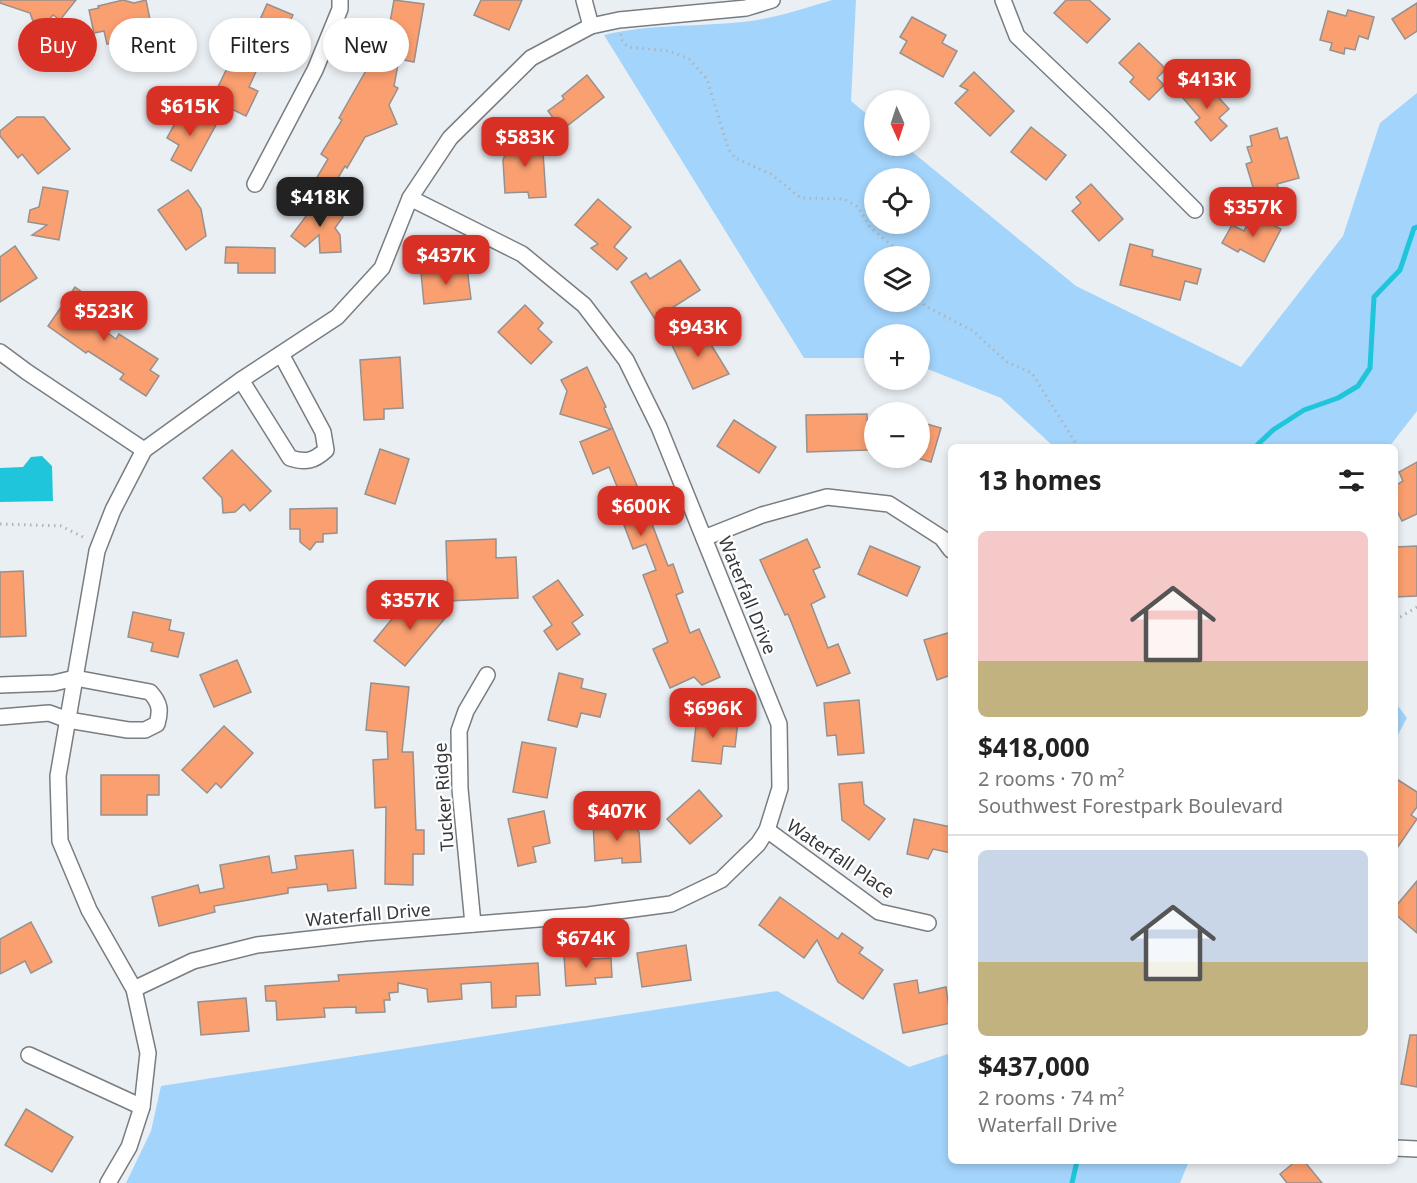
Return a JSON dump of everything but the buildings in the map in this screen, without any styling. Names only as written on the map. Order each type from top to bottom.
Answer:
[{"type":"street","points":[[255,184],[315,70],[340,9],[340,0]]},
{"type":"street","points":[[584,0],[591,26]]},
{"type":"street","points":[[108,1183],[129,1147],[142,1107],[148,1053],[134,989],[89,910],[60,841],[58,776],[97,551],[113,510],[144,450],[241,380],[338,317],[382,268],[410,198],[450,138],[531,58],[591,26],[619,20],[746,8],[772,0]]},
{"type":"street","points":[[1003,0],[1017,36],[1195,210]]},
{"type":"street","name":"Waterfall Drive","points":[[134,989],[193,961],[257,945],[365,933],[588,915],[671,904],[721,880],[758,844],[766,830],[780,788],[779,724],[659,426],[626,360],[584,305],[522,254],[410,198]]},
{"type":"street","points":[[0,352],[144,450]]},
{"type":"street","points":[[241,380],[290,458],[304,462],[316,459],[326,450],[323,432],[280,354]]},
{"type":"street","points":[[704,538],[762,515],[827,497],[889,504],[942,538],[948,546]]},
{"type":"street","name":"Tucker Ridge","points":[[473,924],[460,789],[459,731],[466,711],[487,675]]},
{"type":"street","points":[[0,685],[54,683],[75,678],[150,692],[158,701],[161,712],[158,724],[145,730],[128,730],[68,720],[49,713],[0,717]]},
{"type":"street","name":"Waterfall Place","points":[[766,830],[879,912],[928,923]]},
{"type":"street","points":[[29,1055],[142,1107]]},
{"type":"street","points":[[1398,1148],[1417,1149]]},
{"type":"path","points":[[620,32],[621,39],[628,47],[669,51],[689,59],[707,80],[728,148],[735,158],[771,174],[801,198],[844,199],[858,207],[870,227],[892,246]]},
{"type":"path","points":[[930,309],[973,331],[1007,362],[1032,373],[1076,444]]},
{"type":"path","points":[[0,524],[61,526],[85,538]]},
{"type":"path","points":[[1398,619],[1417,607]]},
{"type":"shaded area","points":[[832,0],[856,0],[851,101],[864,112],[864,156],[917,156],[1076,286],[1241,367],[1343,236],[1380,123],[1417,93],[1417,411],[1391,444],[1051,444],[1001,398],[930,370],[930,324],[864,324],[864,358],[804,358],[604,35],[638,29],[754,21]]},
{"type":"shaded area","points":[[42,456],[52,466],[53,501],[0,502],[0,468],[23,467],[31,457]]},
{"type":"shaded area","points":[[1398,706],[1407,718],[1398,734]]},
{"type":"shaded area","points":[[777,991],[909,1067],[948,1054],[948,1164],[1188,1164],[1180,1183],[126,1183],[151,1131],[161,1086]]},
{"type":"waterway","points":[[1258,444],[1273,430],[1304,410],[1338,398],[1358,386],[1370,368],[1374,297],[1400,270],[1414,228],[1417,227]]},
{"type":"waterway","points":[[1072,1183],[1076,1164]]}]
